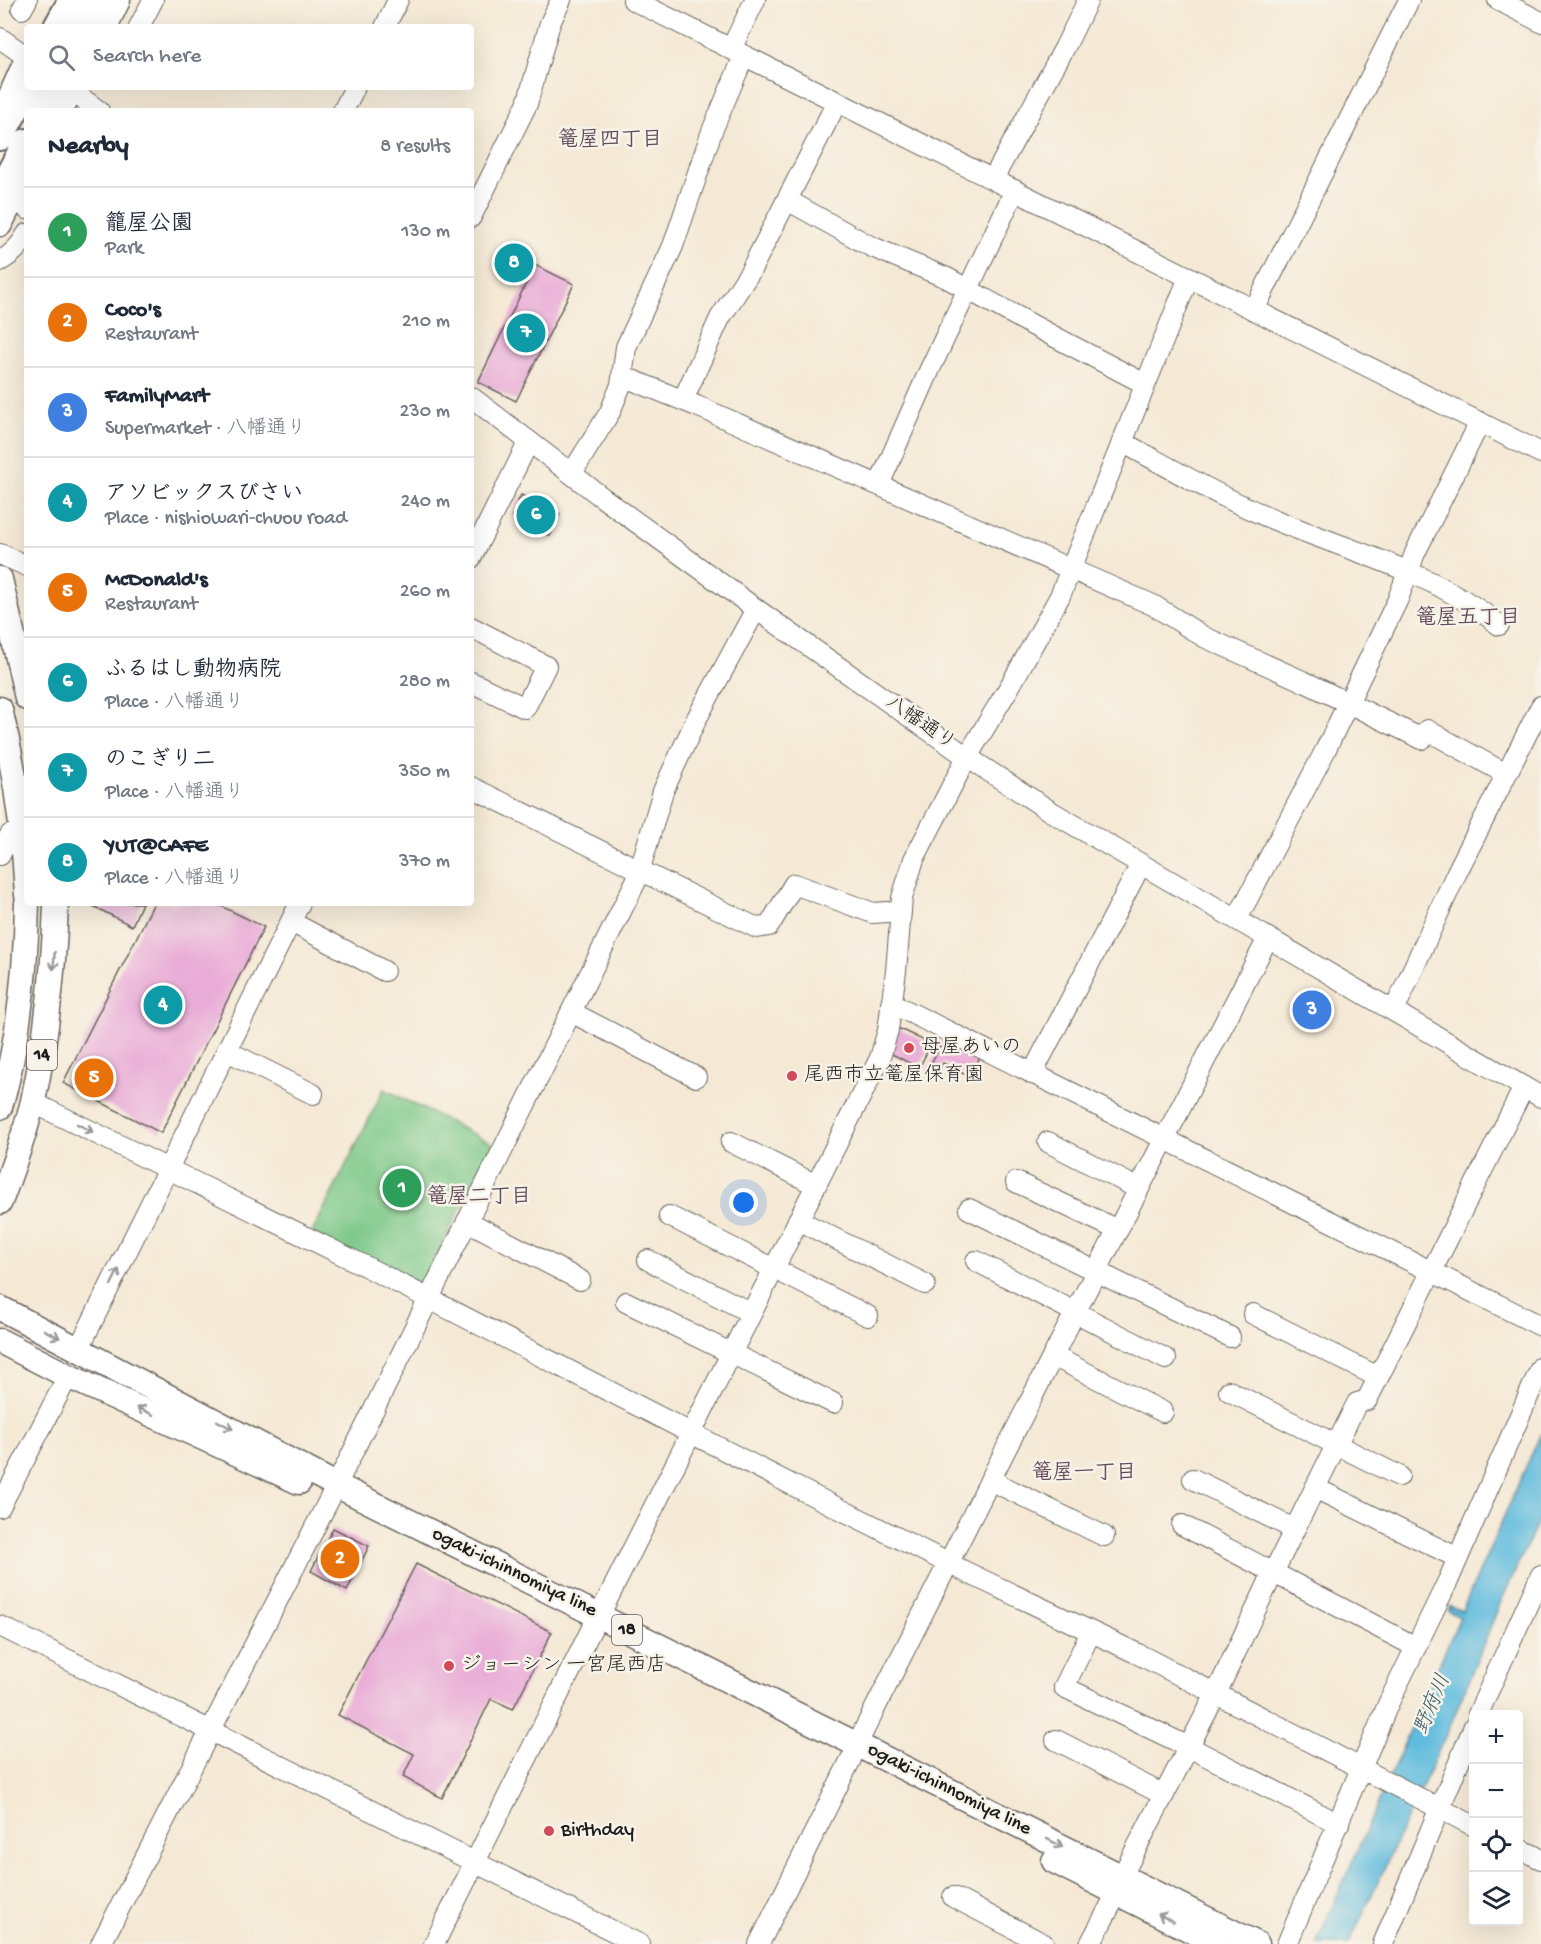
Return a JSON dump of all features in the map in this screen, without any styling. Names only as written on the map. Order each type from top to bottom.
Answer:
[{"type":"highway","points":[[60,24],[73,0]]},
{"type":"highway","points":[[90,24],[102,0]]},
{"type":"highway","points":[[0,136],[25,90]]},
{"type":"highway","points":[[47,108],[66,92]]},
{"type":"highway","points":[[18,191],[24,159]]},
{"type":"main road","points":[[46,24],[58,0]]},
{"type":"main road","points":[[106,24],[118,0]]},
{"type":"main road","points":[[0,120],[24,65]]},
{"type":"main road","points":[[0,224],[18,191]]},
{"type":"main road","points":[[0,579],[24,685]]},
{"type":"main road","points":[[0,709],[12,765],[11,833],[24,883]]},
{"type":"main road","name":"14","points":[[2,1094],[16,1037],[23,988],[27,906]]},
{"type":"main road","name":"14","points":[[0,1202],[18,1152],[32,1102],[45,1040],[51,992],[56,906]]},
{"type":"main road","name":"ogaki-ichinnomiya line","points":[[0,1308],[79,1348],[334,1491],[1120,1885],[1257,1944]]},
{"type":"main road","name":"ogaki-ichinnomiya line","points":[[0,1341],[68,1376],[334,1491]]},
{"type":"main road","name":"ogaki-ichinnomiya line","points":[[1120,1885],[1218,1944]]},
{"type":"street","points":[[141,24],[153,0]]},
{"type":"street","points":[[386,24],[398,0]]},
{"type":"street","points":[[474,212],[527,104],[550,23],[561,0]]},
{"type":"street","points":[[633,0],[1480,422],[1539,448]]},
{"type":"street","points":[[572,473],[610,412],[621,385],[626,347],[673,246],[755,0]]},
{"type":"street","points":[[993,179],[1088,0]]},
{"type":"street","points":[[1254,309],[1408,0]]},
{"type":"street","points":[[1498,0],[1541,22]]},
{"type":"street","points":[[0,38],[24,56]]},
{"type":"street","points":[[344,108],[354,90]]},
{"type":"street","points":[[66,92],[94,108]]},
{"type":"street","points":[[683,400],[720,318],[750,272],[837,102]]},
{"type":"street","points":[[879,485],[930,369],[1015,190]]},
{"type":"street","points":[[787,200],[870,246],[947,278],[1145,384]]},
{"type":"street","points":[[0,261],[10,255],[24,238]]},
{"type":"street","points":[[434,1944],[880,1058],[888,1030],[902,898],[914,859],[966,757],[1010,686],[1060,596],[1189,277]]},
{"type":"street","points":[[622,376],[683,400],[1153,605],[1204,638],[1307,683],[1422,739],[1427,730],[1506,774]]},
{"type":"street","name":"八幡通り","points":[[474,399],[756,609],[966,757],[1050,811],[1533,1092]]},
{"type":"street","points":[[1237,919],[1325,751],[1398,599],[1414,553],[1480,422]]},
{"type":"street","points":[[474,552],[529,441]]},
{"type":"street","points":[[1122,442],[1268,517],[1408,571],[1476,607],[1499,625]]},
{"type":"street","points":[[0,554],[24,565]]},
{"type":"street","points":[[101,1944],[334,1491],[637,879],[663,791],[697,718],[756,609]]},
{"type":"street","points":[[474,629],[546,666],[525,708],[474,683]]},
{"type":"street","points":[[1394,1011],[1456,872],[1541,706]]},
{"type":"street","points":[[474,788],[757,928],[769,926],[794,884],[873,913],[901,911]]},
{"type":"street","points":[[0,855],[11,833]]},
{"type":"street","points":[[1032,1074],[1141,864]]},
{"type":"street","points":[[79,1348],[299,906]]},
{"type":"street","points":[[291,922],[384,971]]},
{"type":"street","points":[[759,1944],[948,1563],[1268,938]]},
{"type":"street","points":[[891,1003],[1541,1326]]},
{"type":"street","points":[[571,1012],[696,1077]]},
{"type":"street","points":[[227,1051],[313,1094]]},
{"type":"street","points":[[1090,1944],[1216,1694],[1294,1529],[1357,1404],[1367,1400],[1431,1271],[1533,1092]]},
{"type":"street","points":[[32,1102],[365,1266],[948,1563],[1216,1694],[1469,1824]]},
{"type":"street","points":[[731,1142],[816,1185]]},
{"type":"street","points":[[1048,1142],[1139,1189]]},
{"type":"street","points":[[1016,1182],[1118,1230]]},
{"type":"street","points":[[969,1209],[1230,1337]]},
{"type":"street","points":[[669,1216],[868,1316]]},
{"type":"street","points":[[798,1220],[925,1284]]},
{"type":"street","points":[[467,1221],[580,1280]]},
{"type":"street","points":[[648,1260],[751,1313]]},
{"type":"street","points":[[976,1261],[1166,1359]]},
{"type":"street","points":[[626,1302],[833,1403]]},
{"type":"street","points":[[1252,1314],[1378,1377]]},
{"type":"street","points":[[1053,1356],[1163,1412]]},
{"type":"street","points":[[1287,1944],[1389,1702],[1458,1558],[1541,1368]]},
{"type":"street","points":[[0,1507],[68,1376]]},
{"type":"street","points":[[1229,1391],[1400,1476]]},
{"type":"street","points":[[1193,1479],[1294,1529]]},
{"type":"street","points":[[990,1480],[1104,1536]]},
{"type":"street","points":[[1315,1488],[1458,1558]]},
{"type":"street","points":[[1182,1526],[1416,1647]]},
{"type":"street","points":[[1480,1710],[1541,1575]]},
{"type":"street","points":[[0,1626],[639,1944]]},
{"type":"street","points":[[1091,1632],[1064,1687],[1189,1747],[1339,1824]]},
{"type":"street","points":[[1383,1944],[1469,1736]]},
{"type":"street","points":[[1056,1740],[1164,1795]]},
{"type":"street","points":[[1523,1850],[1541,1859]]},
{"type":"street","points":[[954,1897],[1044,1944]]},
{"type":"green space","points":[[384,1089],[493,1144],[420,1289],[312,1233]]},
{"type":"water","name":"野府川","points":[[1541,1433],[1541,1515],[1499,1606],[1450,1726],[1349,1944],[1316,1944],[1460,1617],[1448,1611],[1450,1606],[1462,1611]]},
{"type":"building","points":[[505,247],[532,260],[523,280],[496,266]]},
{"type":"building","points":[[535,265],[574,284],[516,401],[478,382]]},
{"type":"building","points":[[521,495],[560,514],[550,536],[512,516]]},
{"type":"building","points":[[93,906],[141,906],[132,926]]},
{"type":"building","points":[[152,906],[221,906],[264,927],[161,1133],[63,1083]]},
{"type":"building","name":"母屋あいの","points":[[898,1028],[931,1044],[919,1068],[886,1051]]},
{"type":"building","points":[[946,1035],[982,1053],[970,1077],[943,1063],[936,1076],[927,1071]]},
{"type":"building","points":[[333,1528],[369,1546],[347,1591],[311,1571]]},
{"type":"building","name":"ジョーシン 一宮尾西店","points":[[416,1564],[552,1632],[513,1709],[491,1699],[442,1798],[403,1777],[414,1754],[338,1715]]},
{"type":"place","name":"YUT@CAFE","points":[[514,263]]},
{"type":"place","name":"のこぎり二","points":[[526,333]]},
{"type":"place","name":"ふるはし動物病院","points":[[536,515]]},
{"type":"place","name":"アソビックスびさい","points":[[163,1005]]},
{"type":"place","name":"FamilyMart","points":[[1312,1010]]},
{"type":"place","name":"母屋あいの","points":[[909,1048]]},
{"type":"place","name":"尾西市立篭屋保育園","points":[[792,1076]]},
{"type":"place","name":"McDonald's","points":[[94,1078]]},
{"type":"place","name":"籠屋公園","points":[[402,1188]]},
{"type":"place","name":"Coco's","points":[[340,1559]]},
{"type":"place","name":"ジョーシン 一宮尾西店","points":[[449,1666]]},
{"type":"place","name":"Birthday","points":[[549,1831]]},
{"type":"district","name":"篭屋四丁目","points":[[610,141]]},
{"type":"district","name":"篭屋五丁目","points":[[1468,619]]},
{"type":"district","name":"篭屋二丁目","points":[[479,1198]]},
{"type":"district","name":"篭屋一丁目","points":[[1084,1474]]}]
